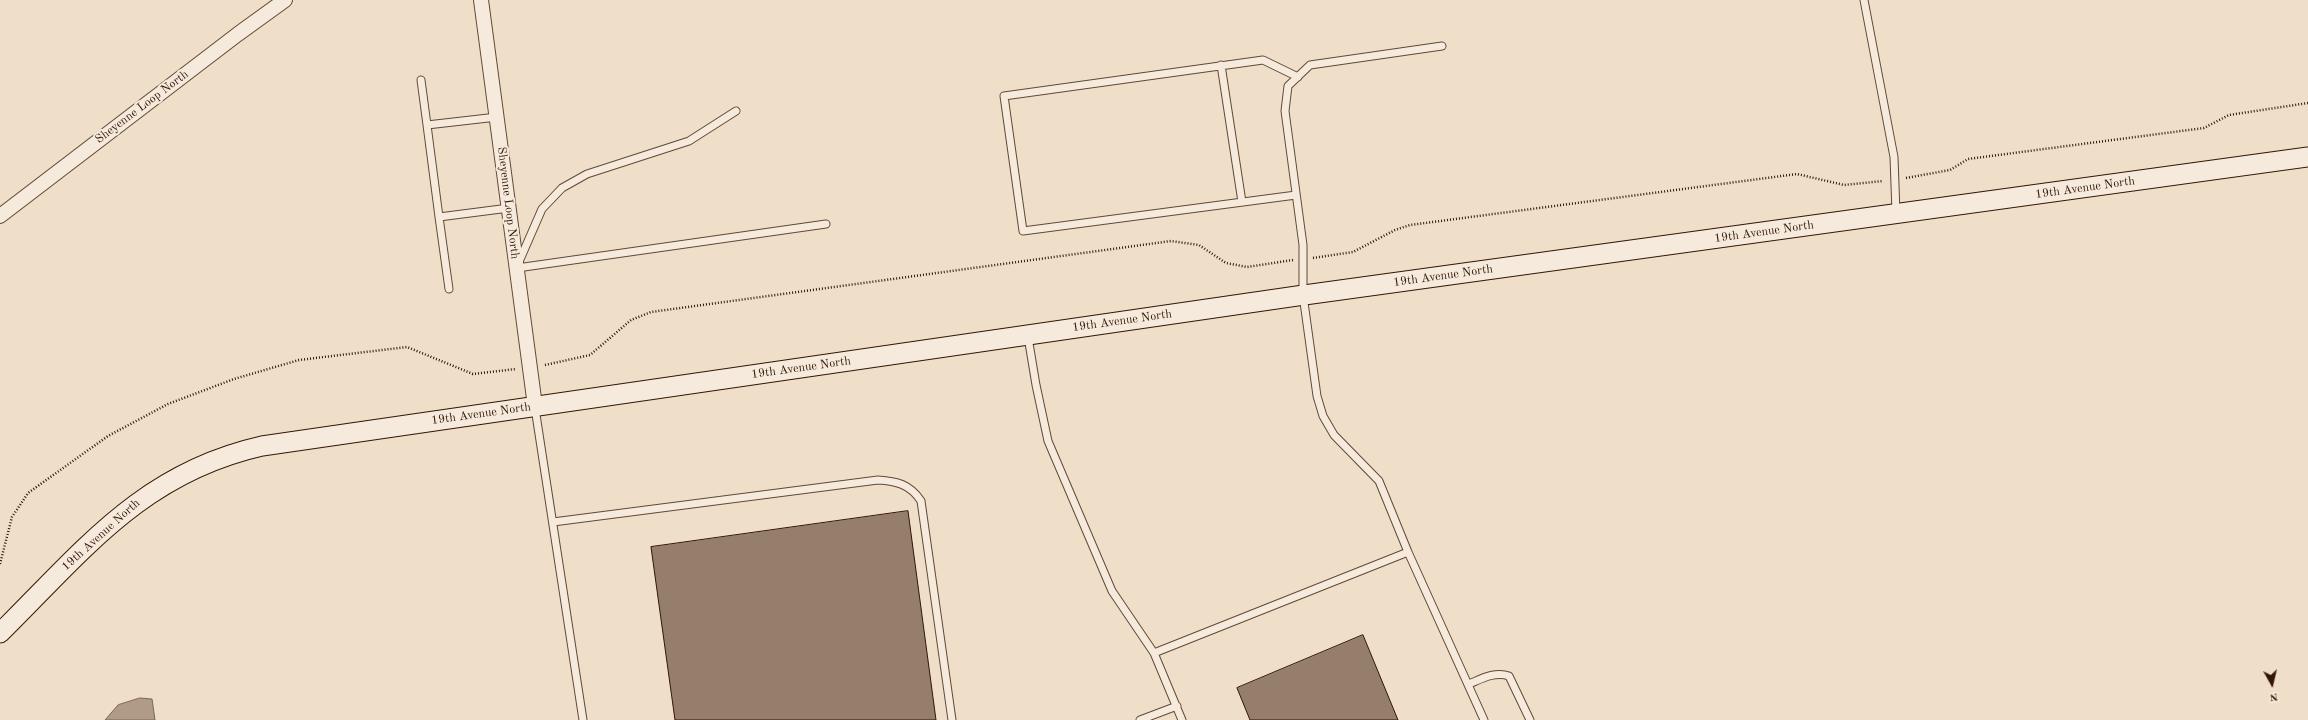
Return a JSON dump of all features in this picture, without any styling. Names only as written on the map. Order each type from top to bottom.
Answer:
[{"type":"street","name":"Sheyenne Loop North","points":[[0,216],[238,34],[286,0]]},
{"type":"street","name":"Sheyenne Loop North","points":[[481,0],[535,406]]},
{"type":"street","name":"19th Avenue North","points":[[0,633],[119,516],[150,492],[205,462],[235,452],[262,446],[1303,295],[2308,157]]},
{"type":"lane","points":[[1864,0],[1894,157],[1896,214]]},
{"type":"lane","points":[[1442,46],[1310,65],[1288,86],[1284,111],[1303,244],[1303,295],[1317,396],[1323,416],[1334,435],[1379,481],[1408,552],[1484,720]]},
{"type":"lane","points":[[1296,195],[1023,231],[1004,96],[1263,60],[1298,77]]},
{"type":"lane","points":[[1222,65],[1242,202]]},
{"type":"lane","points":[[421,80],[449,289]]},
{"type":"lane","points":[[517,268],[542,209],[562,188],[587,174],[689,141],[736,111]]},
{"type":"lane","points":[[427,125],[497,117]]},
{"type":"lane","points":[[439,217],[509,208]]},
{"type":"lane","points":[[517,268],[826,224]]},
{"type":"lane","points":[[1028,335],[1036,385],[1048,441],[1112,590],[1154,653],[1182,720]]},
{"type":"lane","points":[[535,406],[583,720]]},
{"type":"lane","points":[[553,522],[878,480],[896,481],[914,490],[921,501],[952,720]]},
{"type":"lane","points":[[1154,653],[1408,552]]},
{"type":"lane","points":[[1468,684],[1493,675],[1502,674],[1509,676],[1530,720]]},
{"type":"lane","points":[[1140,720],[1177,706]]},
{"type":"path","points":[[0,564],[12,517],[28,493],[55,472],[115,432],[168,404],[234,379],[299,360],[407,347],[473,374],[530,367],[590,355],[631,320],[651,312],[1171,241],[1199,245],[1226,263],[1247,267],[1353,252],[1395,230],[1418,224],[1797,174],[1844,185],[1923,176],[1950,170],[1968,159],[2204,128],[2229,115],[2308,103]]},
{"type":"shaded area","points":[[140,698],[152,699],[155,720],[105,720],[118,705]]},
{"type":"building","points":[[908,511],[936,720],[675,720],[651,547]]},
{"type":"building","points":[[1363,635],[1398,720],[1250,720],[1237,688]]}]
